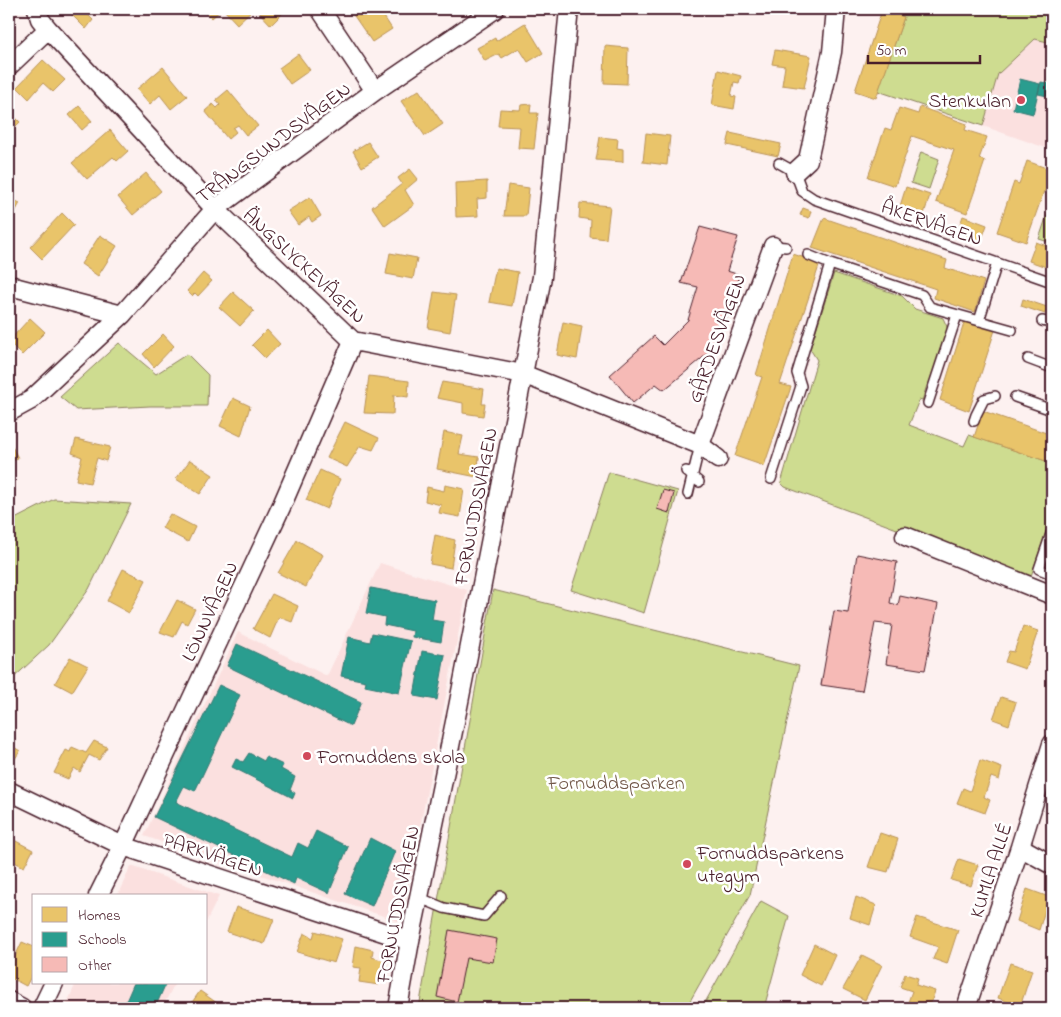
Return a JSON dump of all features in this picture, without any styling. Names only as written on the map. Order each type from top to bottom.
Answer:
[{"type":"street","name":"ÄNGSLYCKEVÄGEN","points":[[37,9],[40,19],[48,29],[215,209],[353,341],[523,374]]},
{"type":"street","points":[[320,9],[375,91]]},
{"type":"street","name":"TRÅNGSUNDSVÄGEN","points":[[9,412],[31,400],[122,315],[215,209],[375,91],[495,9]]},
{"type":"street","name":"FORNUDDSVÄGEN","points":[[398,1008],[542,278],[569,9]]},
{"type":"street","points":[[795,172],[808,160],[832,52],[836,9]]},
{"type":"street","points":[[9,66],[48,29]]},
{"type":"street","name":"GÄRDESVÄGEN","points":[[700,446],[779,246]]},
{"type":"street","points":[[9,284],[122,315]]},
{"type":"street","name":"LÖNNVÄGEN","points":[[99,894],[282,505],[353,341]]},
{"type":"street","points":[[523,374],[700,446],[718,459]]},
{"type":"street","points":[[904,536],[1052,595]]},
{"type":"street","name":"KUMLA ALLÉ","points":[[966,1008],[1052,744]]},
{"type":"street","name":"PARKVÄGEN","points":[[9,792],[123,846],[410,941]]},
{"type":"street","points":[[1020,847],[1052,865]]},
{"type":"street","points":[[42,1008],[54,984]]},
{"type":"street","points":[[9,1001],[22,1008]]},
{"type":"lane","points":[[779,163],[795,172]]},
{"type":"lane","name":"ÅKERVÄGEN","points":[[795,172],[802,191],[814,200],[1052,282]]},
{"type":"lane","points":[[808,255],[922,295],[930,307],[1012,330]]},
{"type":"lane","points":[[979,321],[997,263]]},
{"type":"lane","points":[[771,479],[801,386],[797,373],[830,264]]},
{"type":"lane","points":[[928,403],[958,315]]},
{"type":"lane","points":[[1042,321],[1052,323]]},
{"type":"lane","points":[[1028,359],[1052,368]]},
{"type":"lane","points":[[974,421],[984,399],[995,396]]},
{"type":"lane","points":[[1015,397],[1052,410]]},
{"type":"lane","points":[[688,494],[700,446]]},
{"type":"lane","points":[[1052,531],[1039,569],[1052,574]]},
{"type":"lane","points":[[420,898],[444,908],[484,916],[501,896]]},
{"type":"shaded area","name":"Stenkulan","points":[[1035,39],[1052,43],[1052,150],[983,126],[998,74]]},
{"type":"shaded area","name":"Fornuddens skola","points":[[380,563],[467,590],[401,922],[144,836],[238,632],[327,676]]},
{"type":"shaded area","points":[[131,866],[219,896],[208,918],[208,894],[118,894]]},
{"type":"shaded area","points":[[76,984],[174,984],[162,1008],[65,1008]]},
{"type":"green space","points":[[885,9],[1052,9],[1052,43],[1035,39],[998,74],[983,126],[878,91],[904,17]]},
{"type":"green space","points":[[921,152],[939,159],[929,189],[911,183]]},
{"type":"green space","points":[[1050,206],[1052,206],[1052,243],[1039,239]]},
{"type":"green space","points":[[834,273],[902,296],[915,309],[943,318],[948,329],[930,385],[927,385],[922,401],[919,400],[909,425],[964,446],[969,435],[1052,463],[1052,515],[1030,579],[785,487],[781,483],[817,360],[810,349]]},
{"type":"green space","points":[[119,343],[156,374],[187,354],[208,375],[207,406],[150,406],[76,410],[60,397]]},
{"type":"green space","points":[[609,472],[678,491],[644,613],[571,590]]},
{"type":"green space","points":[[54,499],[131,504],[89,589],[49,645],[9,682],[9,522]]},
{"type":"green space","name":"Fornuddsparken","points":[[493,590],[799,666],[750,895],[686,1008],[419,1008]]},
{"type":"green space","points":[[761,901],[789,916],[764,1008],[702,1008]]},
{"type":"building: Homes","points":[[72,9],[94,9],[88,15],[93,20],[86,29],[69,12]]},
{"type":"building: Homes","points":[[203,9],[222,9],[212,18]]},
{"type":"building: Homes","points":[[223,9],[253,9],[237,24]]},
{"type":"building: Homes","points":[[260,9],[280,9],[283,13],[271,25],[258,11]]},
{"type":"building: Homes","points":[[359,9],[379,9],[392,29],[372,42],[352,13]]},
{"type":"building: Homes","points":[[776,9],[805,9],[804,13]]},
{"type":"building: Homes","points":[[869,9],[886,9],[904,17],[876,98],[855,91],[881,13]]},
{"type":"building: Homes","points":[[525,23],[543,53],[528,62],[519,48],[502,58],[499,54],[485,61],[477,48],[495,38],[496,41]]},
{"type":"building: Homes","points":[[605,46],[628,48],[627,84],[604,83]]},
{"type":"building: Homes","points":[[775,50],[811,56],[804,88],[782,85],[785,66],[772,64]]},
{"type":"building: Homes","points":[[298,54],[310,70],[290,84],[279,68]]},
{"type":"building: Homes","points":[[43,60],[65,80],[53,92],[43,83],[29,99],[17,87]]},
{"type":"building: Homes","points":[[163,67],[187,96],[171,109],[160,95],[150,104],[137,89]]},
{"type":"building: Homes","points":[[718,70],[741,76],[739,83],[734,82],[731,96],[736,97],[734,109],[712,105]]},
{"type":"building: Homes","points":[[228,90],[258,126],[246,135],[238,125],[233,128],[236,132],[228,139],[205,111],[213,104],[217,108],[220,105],[216,100]]},
{"type":"building: Homes","points":[[419,90],[443,124],[425,136],[401,101]]},
{"type":"building: Homes","points":[[531,104],[530,113],[538,113],[534,149],[518,148],[520,127],[498,126],[500,109],[520,110],[521,105]]},
{"type":"building: Homes","points":[[79,106],[92,121],[82,130],[69,115]]},
{"type":"building: Homes","points":[[920,107],[967,124],[965,130],[987,137],[979,159],[985,161],[967,213],[936,202],[954,150],[912,136],[895,186],[868,177],[885,128],[891,130],[899,108],[918,114]]},
{"type":"building: Homes","points":[[9,111],[20,122],[9,133]]},
{"type":"building: Homes","points":[[110,130],[128,151],[117,161],[113,157],[87,179],[72,163]]},
{"type":"building: Homes","points":[[646,133],[670,136],[667,165],[643,162]]},
{"type":"building: Homes","points":[[730,133],[781,144],[778,156],[727,145]]},
{"type":"building: Homes","points":[[600,137],[618,139],[617,148],[623,149],[623,162],[596,160]]},
{"type":"building: Homes","points":[[368,142],[378,157],[362,167],[353,151]]},
{"type":"building: Homes","points":[[1027,161],[1049,169],[1052,163],[1052,194],[1044,191],[1026,242],[997,232],[1014,182],[1019,184]]},
{"type":"building: Homes","points":[[410,169],[418,179],[405,190],[414,205],[385,226],[372,207],[402,184],[398,178]]},
{"type":"building: Homes","points":[[146,173],[161,191],[133,215],[118,197]]},
{"type":"building: Homes","points":[[487,181],[487,198],[477,199],[478,216],[456,217],[455,183]]},
{"type":"building: Homes","points":[[508,185],[529,188],[526,216],[504,216]]},
{"type":"building: Homes","points":[[906,187],[930,195],[924,214],[900,206]]},
{"type":"building: Homes","points":[[310,197],[321,216],[312,222],[309,217],[298,225],[288,211]]},
{"type":"building: Homes","points":[[9,198],[20,203],[9,223]]},
{"type":"building: Homes","points":[[580,203],[610,206],[606,239],[590,237],[591,220],[579,218]]},
{"type":"building: Homes","points":[[803,208],[811,211],[809,218],[800,215]]},
{"type":"building: Homes","points":[[62,213],[74,225],[42,259],[30,247]]},
{"type":"building: Homes","points":[[963,216],[987,225],[980,244],[956,236]]},
{"type":"building: Homes","points":[[824,218],[947,260],[945,268],[984,281],[975,312],[934,298],[936,289],[812,248]]},
{"type":"building: Homes","points":[[100,235],[117,246],[98,276],[81,264]]},
{"type":"building: Homes","points":[[1036,242],[1052,248],[1052,269],[1029,261]]},
{"type":"building: Homes","points":[[390,253],[417,258],[413,279],[386,274]]},
{"type":"building: Homes","points":[[793,254],[820,263],[780,384],[791,387],[764,466],[735,456],[762,377],[756,375]]},
{"type":"building: Homes","points":[[496,268],[518,272],[512,306],[489,302]]},
{"type":"building: Homes","points":[[203,273],[212,281],[198,296],[195,293],[192,296],[187,291]]},
{"type":"building: Homes","points":[[233,292],[254,311],[240,326],[219,307]]},
{"type":"building: Homes","points":[[434,292],[456,295],[450,332],[428,328]]},
{"type":"building: Homes","points":[[1023,299],[1047,307],[1045,314],[1021,306]]},
{"type":"building: Homes","points":[[30,318],[45,332],[22,355],[9,341]]},
{"type":"building: Homes","points":[[965,320],[995,330],[969,411],[940,400]]},
{"type":"building: Homes","points":[[563,322],[582,326],[577,359],[557,355]]},
{"type":"building: Homes","points":[[267,330],[280,344],[265,358],[252,345]]},
{"type":"building: Homes","points":[[163,334],[174,346],[154,367],[143,354]]},
{"type":"building: Homes","points":[[369,376],[409,381],[408,397],[394,395],[393,414],[364,413]]},
{"type":"building: Homes","points":[[442,382],[484,389],[482,404],[485,404],[483,416],[463,413],[463,403],[437,398]]},
{"type":"building: Homes","points":[[233,398],[250,406],[241,436],[220,426]]},
{"type":"building: Homes","points":[[983,411],[1052,435],[1052,463],[974,437]]},
{"type":"building: Homes","points":[[345,422],[379,438],[373,450],[360,446],[347,467],[327,458]]},
{"type":"building: Homes","points":[[444,432],[463,436],[459,454],[479,457],[477,477],[437,469]]},
{"type":"building: Homes","points":[[76,439],[110,447],[106,461],[97,458],[90,483],[76,480],[82,457],[72,453]]},
{"type":"building: Homes","points":[[9,441],[18,458],[9,463]]},
{"type":"building: Homes","points":[[190,460],[213,475],[200,494],[176,479]]},
{"type":"building: Homes","points":[[320,470],[340,479],[327,509],[306,500]]},
{"type":"building: Homes","points":[[445,485],[464,489],[460,517],[439,513],[441,505],[425,501],[427,487],[444,491]]},
{"type":"building: Homes","points":[[170,514],[195,527],[188,542],[162,528]]},
{"type":"building: Homes","points":[[435,535],[455,540],[451,568],[430,564]]},
{"type":"building: Homes","points":[[297,540],[323,555],[306,587],[278,573]]},
{"type":"building: Homes","points":[[123,569],[146,580],[129,613],[107,601]]},
{"type":"building: Homes","points":[[272,594],[298,606],[292,622],[279,617],[270,638],[253,629]]},
{"type":"building: Homes","points":[[177,600],[195,609],[187,624],[182,621],[174,637],[160,632]]},
{"type":"building: Homes","points":[[1023,626],[1038,631],[1025,669],[1005,662],[1009,651],[1014,652]]},
{"type":"building: Homes","points":[[70,657],[88,666],[72,692],[55,683]]},
{"type":"building: Homes","points":[[1001,697],[1016,702],[1009,725],[993,719]]},
{"type":"building: Homes","points":[[94,741],[107,747],[99,760],[89,755],[80,772],[74,768],[68,779],[54,773],[66,750],[70,752],[72,747],[86,753]]},
{"type":"building: Homes","points":[[9,744],[20,751],[9,768]]},
{"type":"building: Homes","points":[[980,760],[1002,768],[999,780],[991,777],[984,797],[990,800],[985,813],[957,803],[963,788],[970,791]]},
{"type":"building: Homes","points":[[880,833],[898,839],[888,872],[868,867]]},
{"type":"building: Homes","points":[[12,839],[33,850],[24,867],[9,859],[9,846]]},
{"type":"building: Homes","points":[[959,859],[978,865],[971,886],[951,880]]},
{"type":"building: Homes","points":[[1027,889],[1049,897],[1039,930],[1017,921]]},
{"type":"building: Homes","points":[[856,897],[876,905],[870,925],[850,918]]},
{"type":"building: Homes","points":[[236,907],[274,919],[264,944],[227,932]]},
{"type":"building: Homes","points":[[917,917],[958,930],[947,964],[933,959],[938,947],[910,937]]},
{"type":"building: Homes","points":[[315,931],[342,939],[334,963],[297,952],[304,933],[313,938]]},
{"type":"building: Homes","points":[[22,942],[32,946],[32,975],[26,986],[9,977],[9,969]]},
{"type":"building: Homes","points":[[814,944],[835,955],[821,986],[800,975]]},
{"type":"building: Homes","points":[[356,946],[373,950],[372,957],[384,961],[379,985],[359,982],[361,968],[353,967]]},
{"type":"building: Homes","points":[[862,955],[882,965],[865,1000],[843,989]]},
{"type":"building: Homes","points":[[1010,963],[1032,970],[1020,1007],[998,998]]},
{"type":"building: Homes","points":[[905,974],[918,978],[916,985],[935,991],[929,1008],[906,1008],[912,991],[900,987]]},
{"type":"building: Homes","points":[[200,991],[221,1006],[220,1008],[188,1008]]},
{"type":"building: Schools","points":[[1020,79],[1040,84],[1033,114],[1013,109]]},
{"type":"building: Schools","points":[[1041,82],[1052,84],[1052,97],[1038,94]]},
{"type":"building: Schools","points":[[371,588],[435,600],[432,620],[444,622],[441,642],[412,637],[413,631],[384,625],[385,617],[366,613]]},
{"type":"building: Schools","points":[[372,633],[411,641],[399,693],[365,686],[366,681],[341,676],[349,637],[370,642]]},
{"type":"building: Schools","points":[[237,644],[361,702],[351,726],[227,666]]},
{"type":"building: Schools","points":[[422,651],[445,655],[437,700],[414,696]]},
{"type":"building: Schools","points":[[219,685],[240,695],[195,791],[184,786],[176,802],[292,857],[298,843],[308,848],[316,831],[348,847],[329,893],[296,878],[294,884],[154,817]]},
{"type":"building: Schools","points":[[249,753],[264,761],[266,757],[283,765],[281,769],[295,777],[290,790],[295,793],[293,798],[232,767],[236,759],[243,762]]},
{"type":"building: Schools","points":[[370,838],[395,851],[372,906],[345,894]]},
{"type":"building: Schools","points":[[134,984],[166,984],[155,1008],[123,1008]]},
{"type":"building: Other","points":[[700,227],[738,237],[727,271],[740,275],[718,345],[664,390],[656,384],[633,403],[610,375],[654,336],[663,345],[688,320],[698,287],[681,283]]},
{"type":"building: Other","points":[[663,490],[674,493],[669,513],[657,509]]},
{"type":"building: Other","points":[[857,554],[897,562],[890,603],[898,605],[900,596],[938,604],[925,670],[886,664],[892,625],[875,623],[862,691],[821,685],[834,611],[848,613]]},
{"type":"building: Other","points":[[449,930],[497,939],[493,962],[466,958],[457,1002],[437,997]]},
{"type":"place","name":"Stenkulan","points":[[1021,100]]},
{"type":"place","name":"Fornuddens skola","points":[[307,756]]},
{"type":"place","name":"Fornuddsparkens utegym","points":[[687,864]]}]
